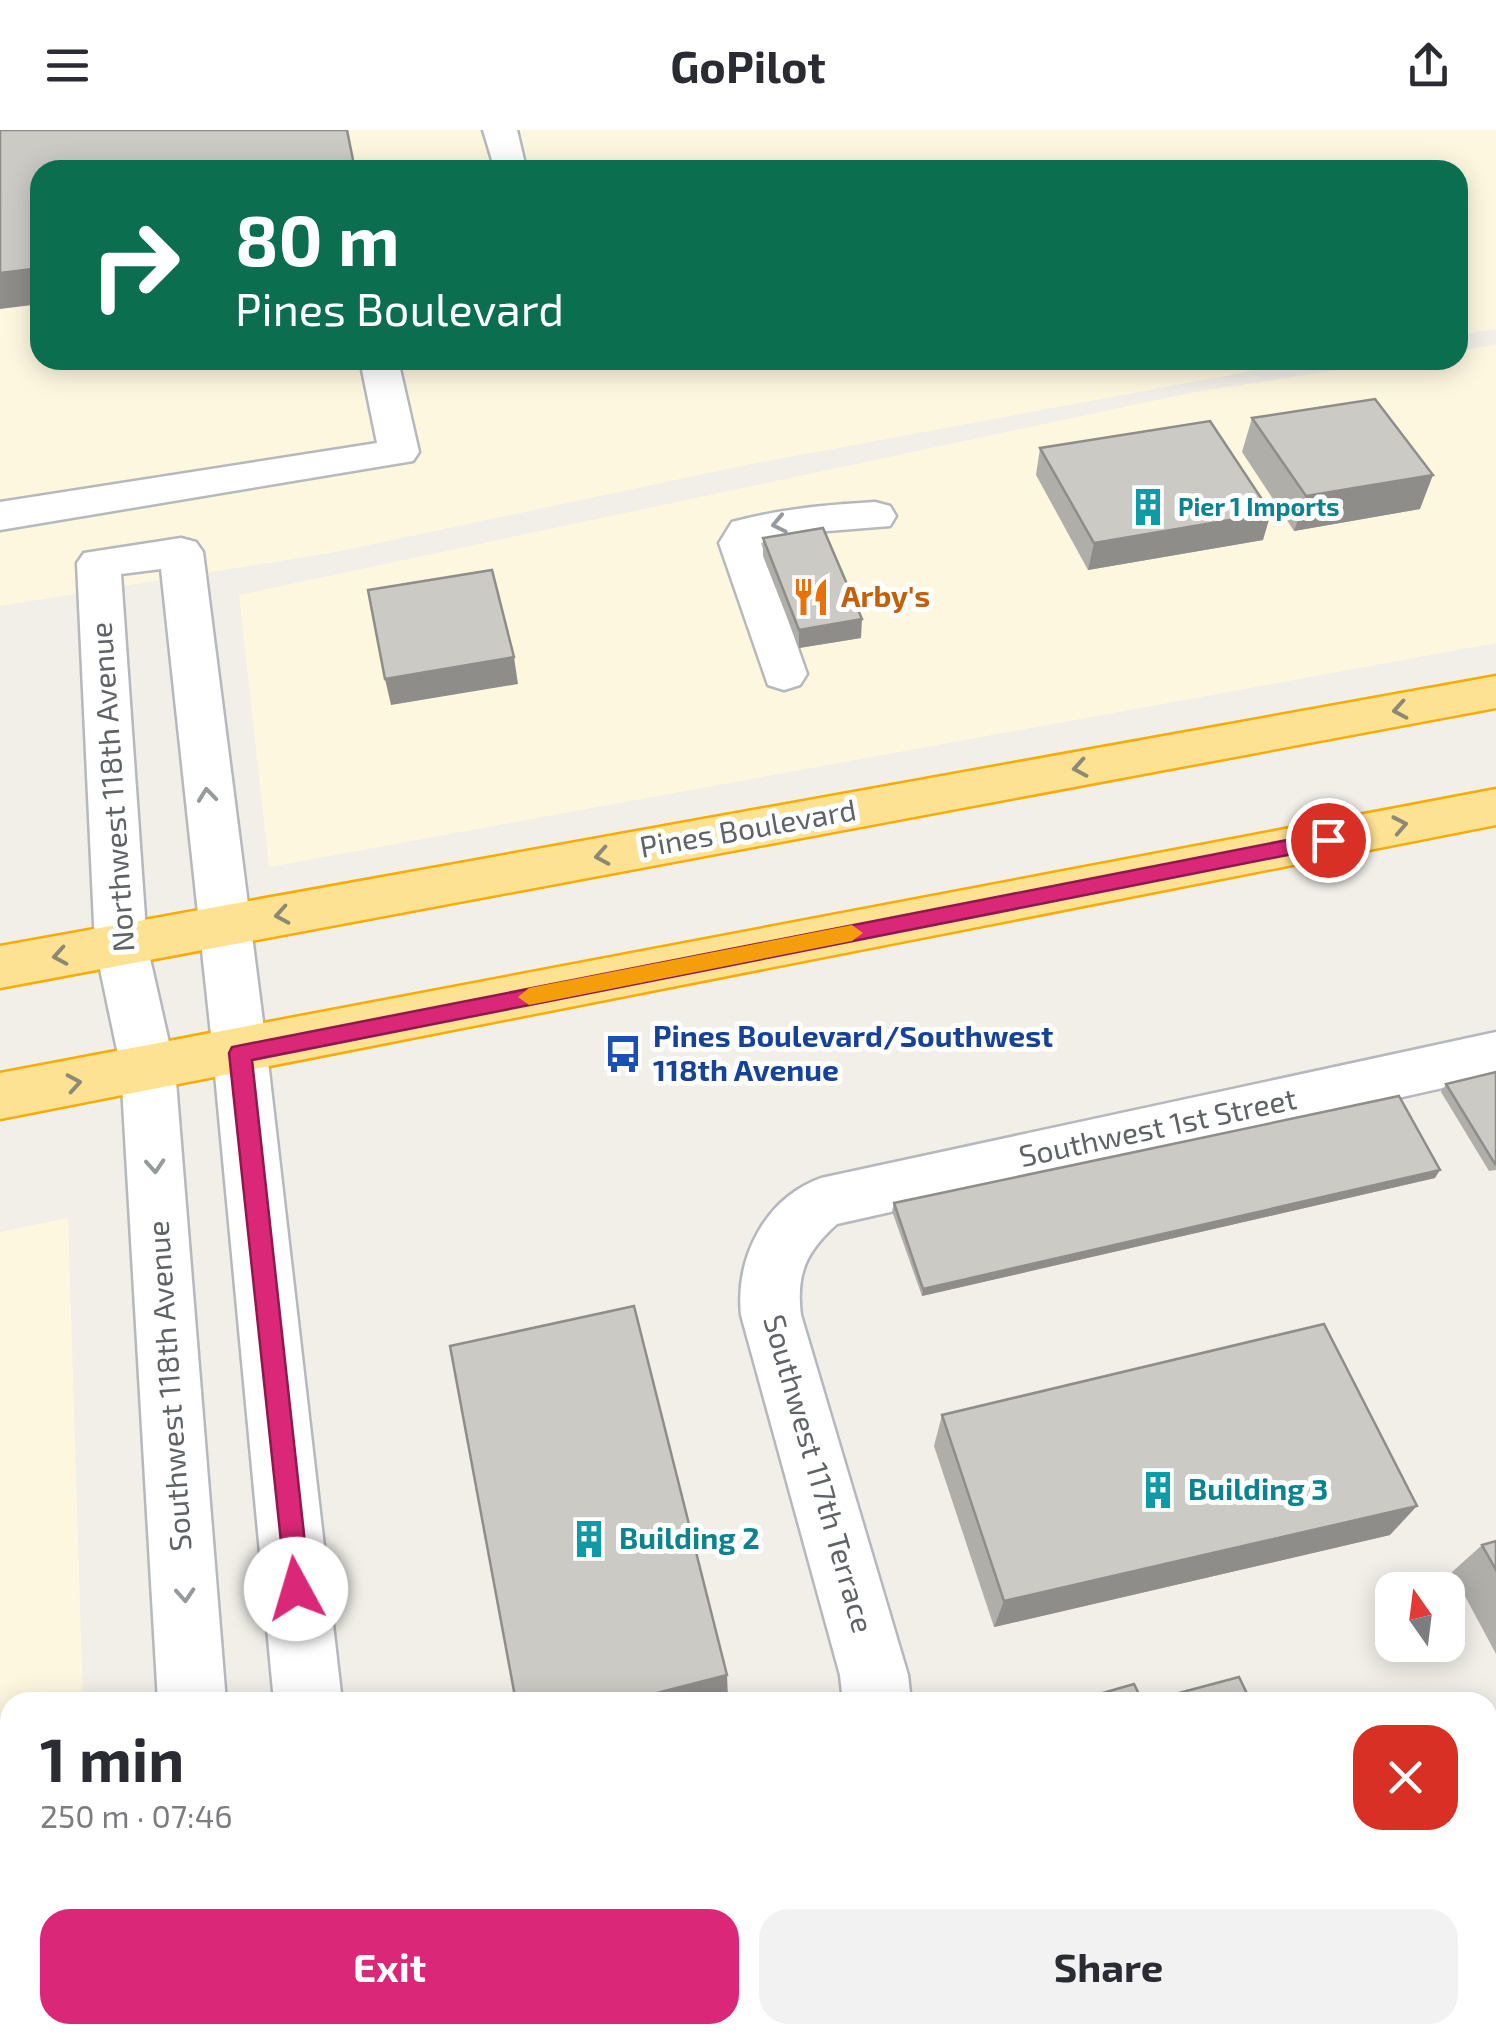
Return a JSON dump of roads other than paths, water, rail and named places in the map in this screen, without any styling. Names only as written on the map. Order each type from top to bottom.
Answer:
[{"type":"highway","name":"Pines Boulevard","points":[[0,967],[1496,692]]},
{"type":"highway","points":[[0,1096],[240,1053],[1496,807]]},
{"type":"street","points":[[500,130],[507,160]]},
{"type":"street","points":[[0,516],[399,452],[380,370]]},
{"type":"street","points":[[784,674],[740,542],[748,532],[770,525],[876,516]]},
{"type":"street","name":"Northwest 118th Avenue","points":[[148,1069],[121,945],[99,563],[180,552],[224,926]]},
{"type":"street","points":[[224,926],[307,1692]]},
{"type":"street","name":"Southwest 1st Street","points":[[821,1202],[1496,1054]]},
{"type":"street","name":"Southwest 118th Avenue","points":[[148,1069],[191,1692]]},
{"type":"street","name":"Southwest 117th Terrace","points":[[821,1202],[791,1228],[766,1286],[877,1692]]},
{"type":"place","name":"Pier 1 Imports","points":[[1148,507]]},
{"type":"place","name":"Arby's","points":[[811,597]]},
{"type":"place","name":"Pines Boulevard/Southwest 118th Avenue","points":[[623,1054]]},
{"type":"place","name":"Building 3","points":[[1158,1490]]},
{"type":"place","name":"Building 2","points":[[589,1539]]}]
